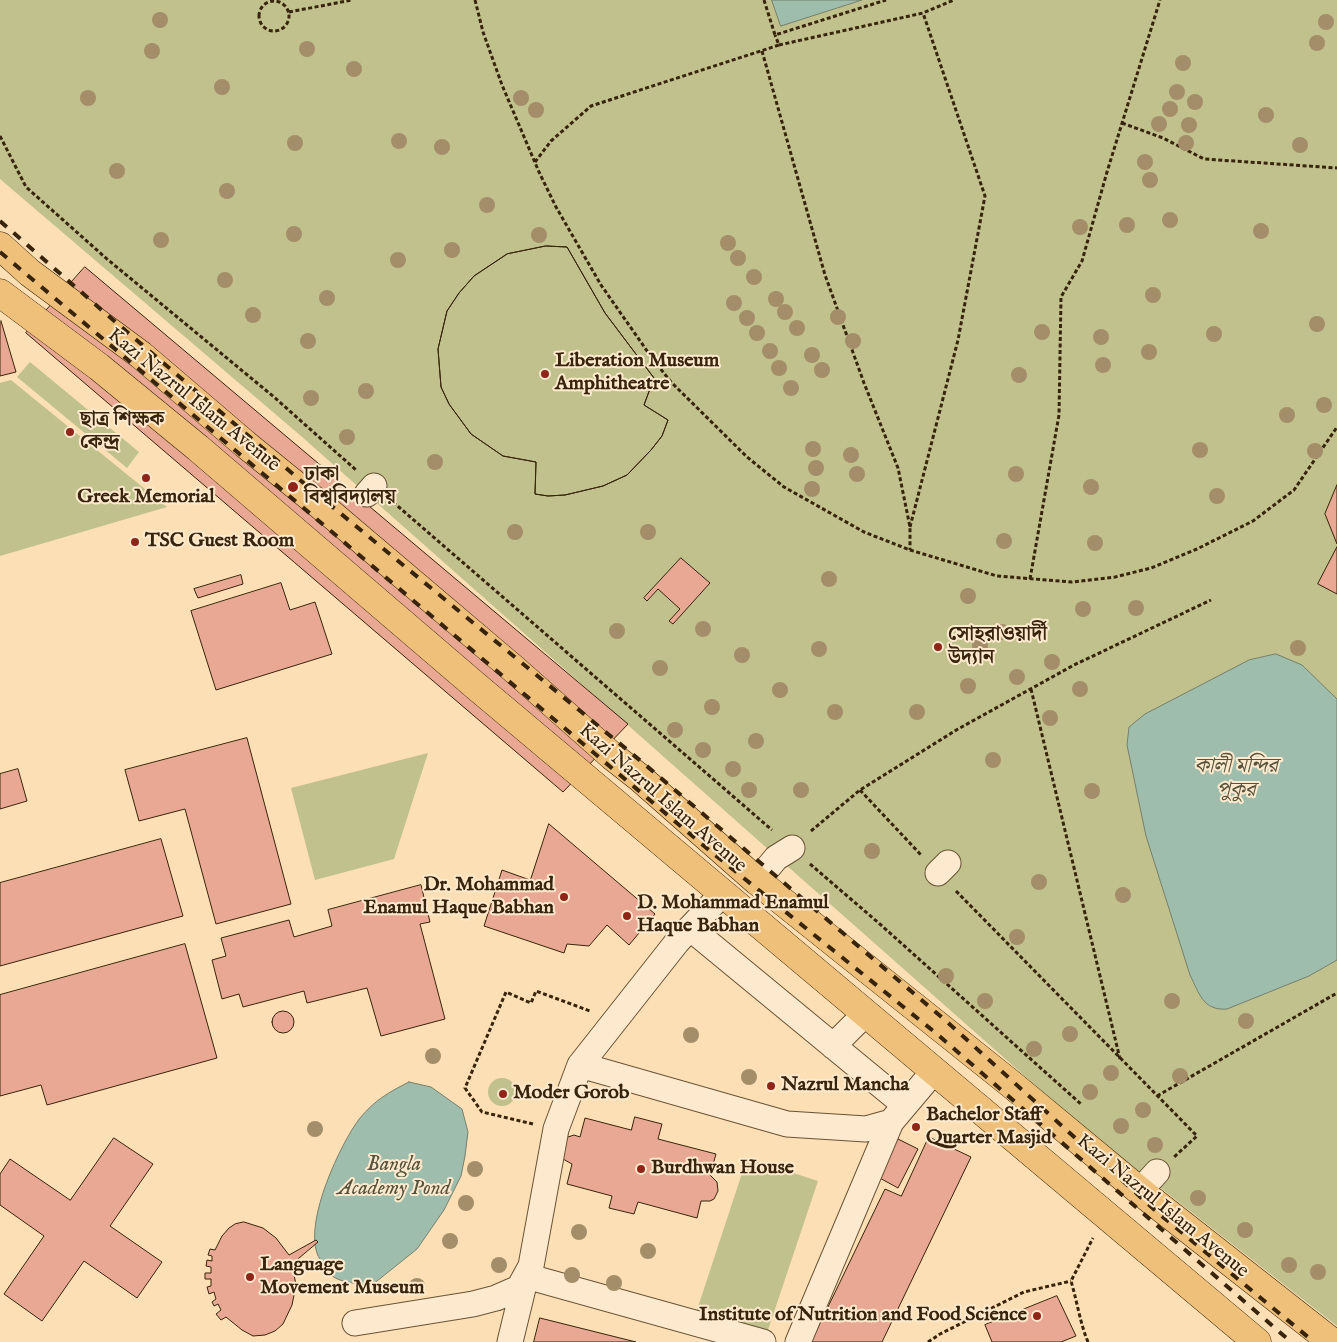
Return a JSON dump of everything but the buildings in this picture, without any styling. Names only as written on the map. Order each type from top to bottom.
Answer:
[{"type":"main road","name":"Kazi Nazrul Islam Avenue","points":[[0,246],[30,273],[142,355],[245,444],[330,513],[515,670],[754,878],[1146,1196],[1332,1342]]},
{"type":"main road","points":[[3,300],[30,273]]},
{"type":"main road","name":"Kazi Nazrul Islam Avenue","points":[[3,300],[99,367],[198,448],[477,687],[1257,1342]]},
{"type":"main road","points":[[727,896],[754,878]]},
{"type":"main road","points":[[934,1070],[956,1042]]},
{"type":"lane","points":[[754,878],[776,858],[792,848]]},
{"type":"lane","points":[[355,1323],[481,1302],[519,1288],[531,1266],[556,1129],[580,1064],[694,924],[727,896]]},
{"type":"lane","points":[[694,924],[834,1047],[898,1114]]},
{"type":"lane","points":[[834,1047],[866,1013]]},
{"type":"lane","points":[[580,1064],[787,1124],[866,1130],[898,1114]]},
{"type":"lane","points":[[798,1342],[898,1114],[934,1070]]},
{"type":"lane","points":[[510,1342],[526,1276]]},
{"type":"lane","points":[[526,1276],[763,1342]]},
{"type":"path","points":[[264,0],[283,4],[289,12],[288,21],[282,28],[273,31],[261,22],[260,13],[269,2]]},
{"type":"path","points":[[289,12],[352,0]]},
{"type":"path","points":[[475,0],[483,32],[502,85],[556,208],[601,286],[652,358],[671,382],[705,418],[747,457],[784,487],[864,532],[910,550],[997,576],[1072,582],[1114,577],[1151,568],[1197,549],[1254,521],[1294,490],[1337,427]]},
{"type":"path","points":[[764,0],[779,45]]},
{"type":"path","points":[[775,35],[886,0]]},
{"type":"path","points":[[535,163],[550,141],[591,106],[779,45],[923,13],[954,0]]},
{"type":"path","points":[[1030,579],[1059,415],[1061,297],[1082,261],[1160,0]]},
{"type":"path","points":[[910,528],[958,340],[985,196],[923,13]]},
{"type":"path","points":[[762,51],[825,275],[864,383],[898,468],[910,528],[910,550]]},
{"type":"path","points":[[1122,123],[1164,138],[1204,159],[1337,168]]},
{"type":"path","points":[[0,136],[26,187],[107,259],[274,397],[371,490]]},
{"type":"path","points":[[792,848],[860,790],[958,729],[1074,665],[1211,600]]},
{"type":"path","points":[[1031,688],[1121,1060]]},
{"type":"path","points":[[860,790],[943,868],[1121,1060],[1197,1136]]},
{"type":"path","points":[[556,1129],[482,1112],[465,1088],[506,992],[531,1003],[536,991],[614,1020]]},
{"type":"path","points":[[1157,1096],[1337,993]]},
{"type":"path","points":[[928,1342],[940,1334],[1024,1292],[1071,1281],[1083,1330],[1088,1342]]},
{"type":"green space","name":"সোহরাওয়ার্দী উদ্যান","points":[[0,0],[1337,0],[1337,1326],[1080,1125],[301,436],[0,179]]},
{"type":"green space","points":[[30,362],[139,452],[127,468],[17,377]]},
{"type":"green space","points":[[11,380],[167,507],[0,556],[0,383]]},
{"type":"green space","points":[[428,753],[394,859],[315,880],[291,788]]},
{"type":"green space","points":[[502,1078],[512,1082],[516,1092],[512,1102],[502,1106],[492,1102],[488,1092],[492,1082]]},
{"type":"green space","points":[[747,1158],[818,1181],[767,1333],[697,1310]]},
{"type":"water","points":[[772,0],[862,0],[781,26]]},
{"type":"water","name":"কালী মন্দির পুকুর","points":[[1276,654],[1302,665],[1337,699],[1337,960],[1309,976],[1227,1009],[1219,1009],[1207,1004],[1199,994],[1190,975],[1146,836],[1127,745],[1129,727],[1145,714],[1249,660]]},
{"type":"water","name":"Bangla Academy Pond","points":[[409,1082],[431,1087],[462,1109],[468,1132],[461,1176],[444,1210],[417,1249],[372,1285],[341,1280],[332,1276],[317,1253],[315,1239],[316,1222],[326,1183],[343,1145],[360,1118],[383,1097]]},
{"type":"railway","points":[[0,221],[300,480],[642,762],[945,1020],[1157,1212],[1314,1342]]},
{"type":"railway","points":[[0,252],[709,850],[937,1034],[1291,1342]]},
{"type":"place","name":"Liberation Museum Amphitheatre","points":[[545,374]]},
{"type":"place","name":"ছাত্র শিক্ষক কেন্দ্র","points":[[70,432]]},
{"type":"place","name":"Greek Memorial","points":[[146,478]]},
{"type":"place","name":"ঢাকা বিশ্ববিদ্যালয়","points":[[293,487]]},
{"type":"place","name":"TSC Guest Room","points":[[135,542]]},
{"type":"place","name":"সোহরাওয়ার্দী উদ্যান","points":[[938,647]]},
{"type":"place","name":"Dr. Mohammad Enamul Haque Babhan","points":[[564,897]]},
{"type":"place","name":"D. Mohammad Enamul Haque Babhan","points":[[627,916]]},
{"type":"place","name":"Nazrul Mancha","points":[[771,1086]]},
{"type":"place","name":"Moder Gorob","points":[[503,1094]]},
{"type":"place","name":"Bachelor Staff Quarter Masjid","points":[[916,1127]]},
{"type":"place","name":"Burdhwan House","points":[[641,1169]]},
{"type":"place","name":"Language Movement Museum","points":[[250,1277]]},
{"type":"place","name":"Institute of Nutrition and Food Science","points":[[1037,1316]]}]
